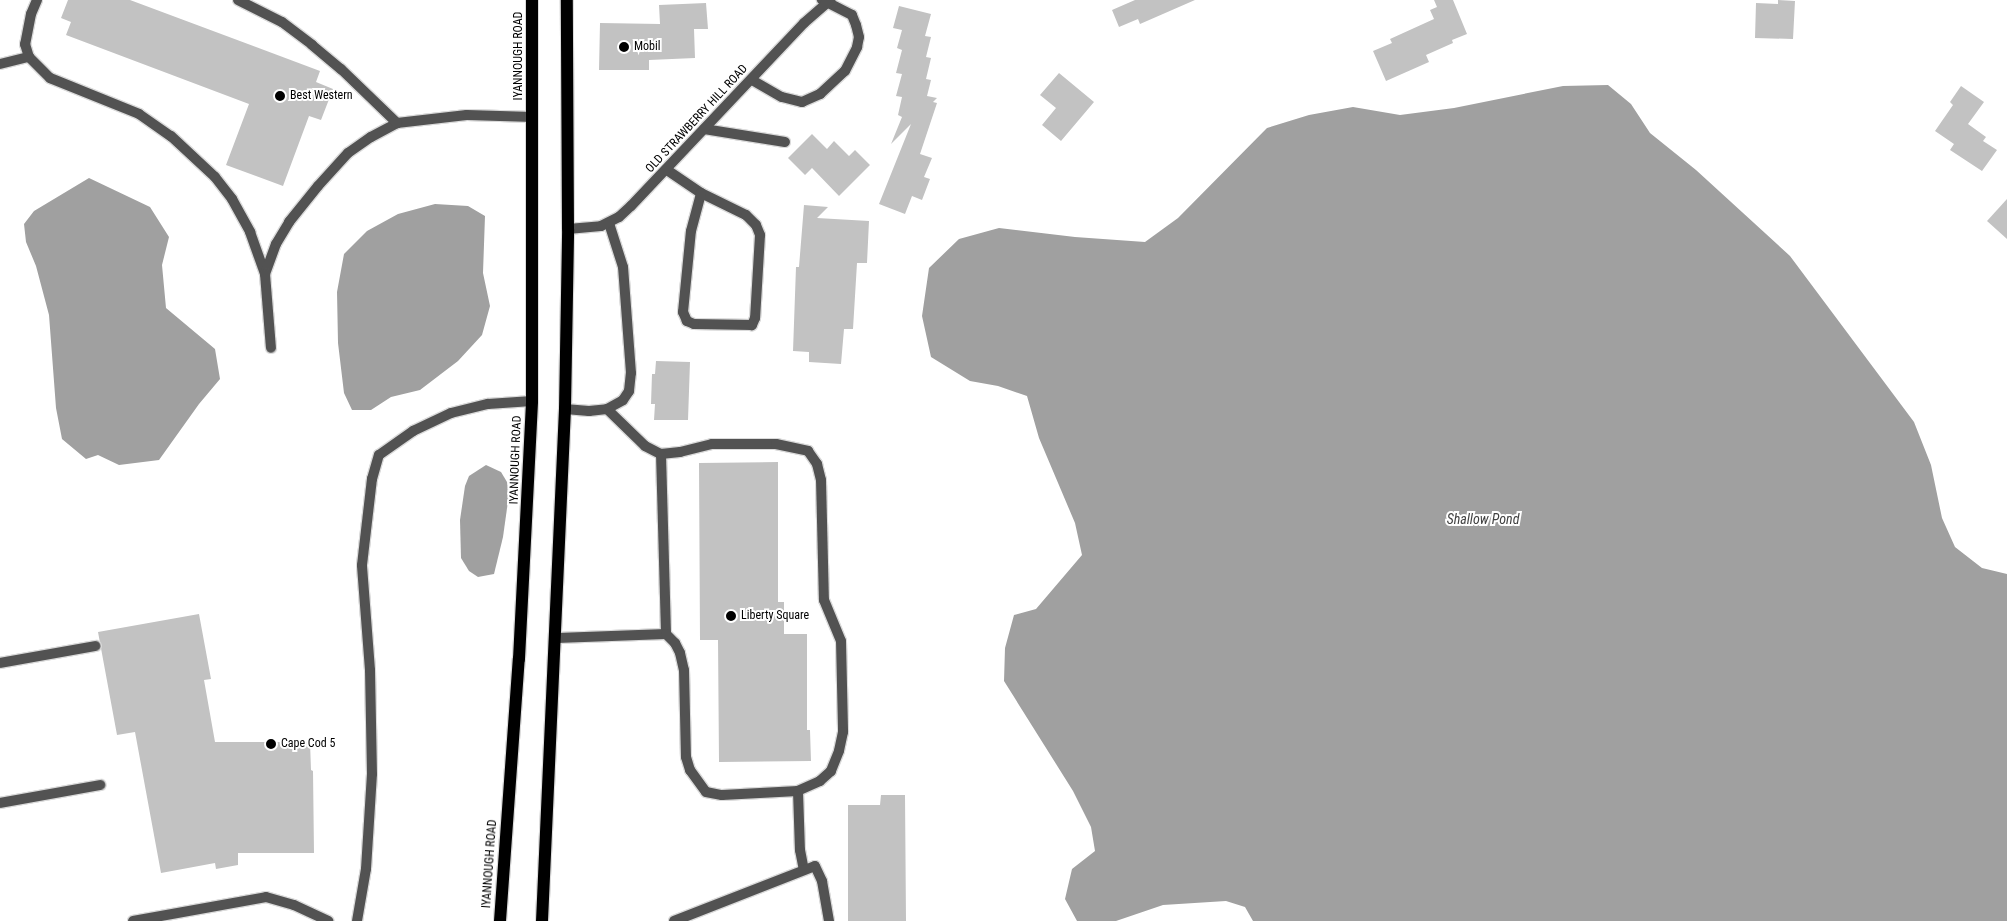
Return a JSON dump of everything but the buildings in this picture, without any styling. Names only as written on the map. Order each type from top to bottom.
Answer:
[{"type":"main road","name":"IYANNOUGH ROAD","points":[[500,921],[520,650],[532,401],[532,0]]},
{"type":"main road","points":[[542,921],[557,638],[566,409],[568,230],[567,0]]},
{"type":"street","points":[[37,0],[31,14],[25,44],[29,57],[50,78],[139,114],[177,142],[215,177],[232,199],[250,232],[265,274],[271,348]]},
{"type":"street","points":[[238,0],[282,22],[312,45],[341,69],[397,123]]},
{"type":"street","points":[[752,80],[782,98],[802,102],[820,94],[839,77],[852,60],[859,37],[852,15],[826,1]]},
{"type":"street","name":"OLD STRAWBERRY HILL ROAD","points":[[568,230],[592,228],[609,223],[631,206],[826,1]]},
{"type":"street","points":[[0,64],[29,57]]},
{"type":"street","points":[[265,274],[276,244],[289,222],[348,153],[371,137],[397,123],[467,115],[533,117]]},
{"type":"street","points":[[704,129],[785,142]]},
{"type":"street","points":[[667,170],[702,193],[746,215],[756,225],[760,235],[756,318],[752,325],[694,324],[687,321],[683,312],[691,231],[702,193]]},
{"type":"street","points":[[566,409],[590,411],[607,409],[623,400],[628,390],[631,373],[623,267],[609,223]]},
{"type":"street","points":[[357,921],[366,869],[372,774],[370,670],[362,565],[372,479],[379,455],[413,431],[450,413],[488,404],[532,401]]},
{"type":"street","points":[[607,409],[646,446],[660,454],[680,452],[712,444],[776,444],[808,451],[818,464],[821,480],[824,600],[841,641],[842,732],[839,751],[831,771],[820,781],[798,791],[722,795],[706,792],[698,784],[690,770],[686,757],[684,670],[680,653],[675,643],[666,634],[660,454]]},
{"type":"street","points":[[557,638],[666,634]]},
{"type":"street","points":[[0,663],[95,646]]},
{"type":"street","points":[[0,803],[100,785]]},
{"type":"street","points":[[798,791],[800,850],[804,870]]},
{"type":"street","points":[[674,921],[815,866],[822,882],[829,921]]},
{"type":"street","points":[[133,921],[164,918],[266,897],[294,905],[328,921]]},
{"type":"water","name":"Shallow Pond","points":[[1608,85],[1631,104],[1650,133],[1696,170],[1790,256],[1914,422],[1931,465],[1942,518],[1955,547],[1982,568],[2007,574],[2007,921],[1253,921],[1245,907],[1226,901],[1163,905],[1116,921],[1077,921],[1065,899],[1072,869],[1095,851],[1091,827],[1073,791],[1004,681],[1005,648],[1014,615],[1036,609],[1082,555],[1075,523],[1039,438],[1027,396],[998,386],[970,381],[931,357],[922,316],[929,268],[959,239],[999,228],[1075,237],[1145,242],[1178,218],[1267,128],[1309,115],[1353,107],[1400,115],[1454,108],[1563,86]]},
{"type":"water","points":[[89,178],[150,207],[169,237],[162,265],[166,308],[215,349],[220,379],[199,404],[159,460],[119,465],[98,455],[86,459],[62,439],[56,408],[49,315],[36,266],[26,242],[24,224],[34,211]]},
{"type":"water","points":[[435,204],[468,206],[485,216],[483,273],[490,306],[482,335],[458,361],[420,390],[391,397],[371,410],[352,410],[344,393],[338,343],[337,292],[344,254],[367,231],[398,214]]},
{"type":"water","points":[[486,465],[501,472],[507,482],[509,494],[503,537],[494,574],[478,577],[469,571],[461,558],[460,520],[465,486],[469,476]]},
{"type":"place","name":"Mobil","points":[[624,47]]},
{"type":"place","name":"Best Western","points":[[280,96]]},
{"type":"place","name":"Liberty Square","points":[[731,616]]},
{"type":"place","name":"Cape Cod 5","points":[[271,744]]}]
